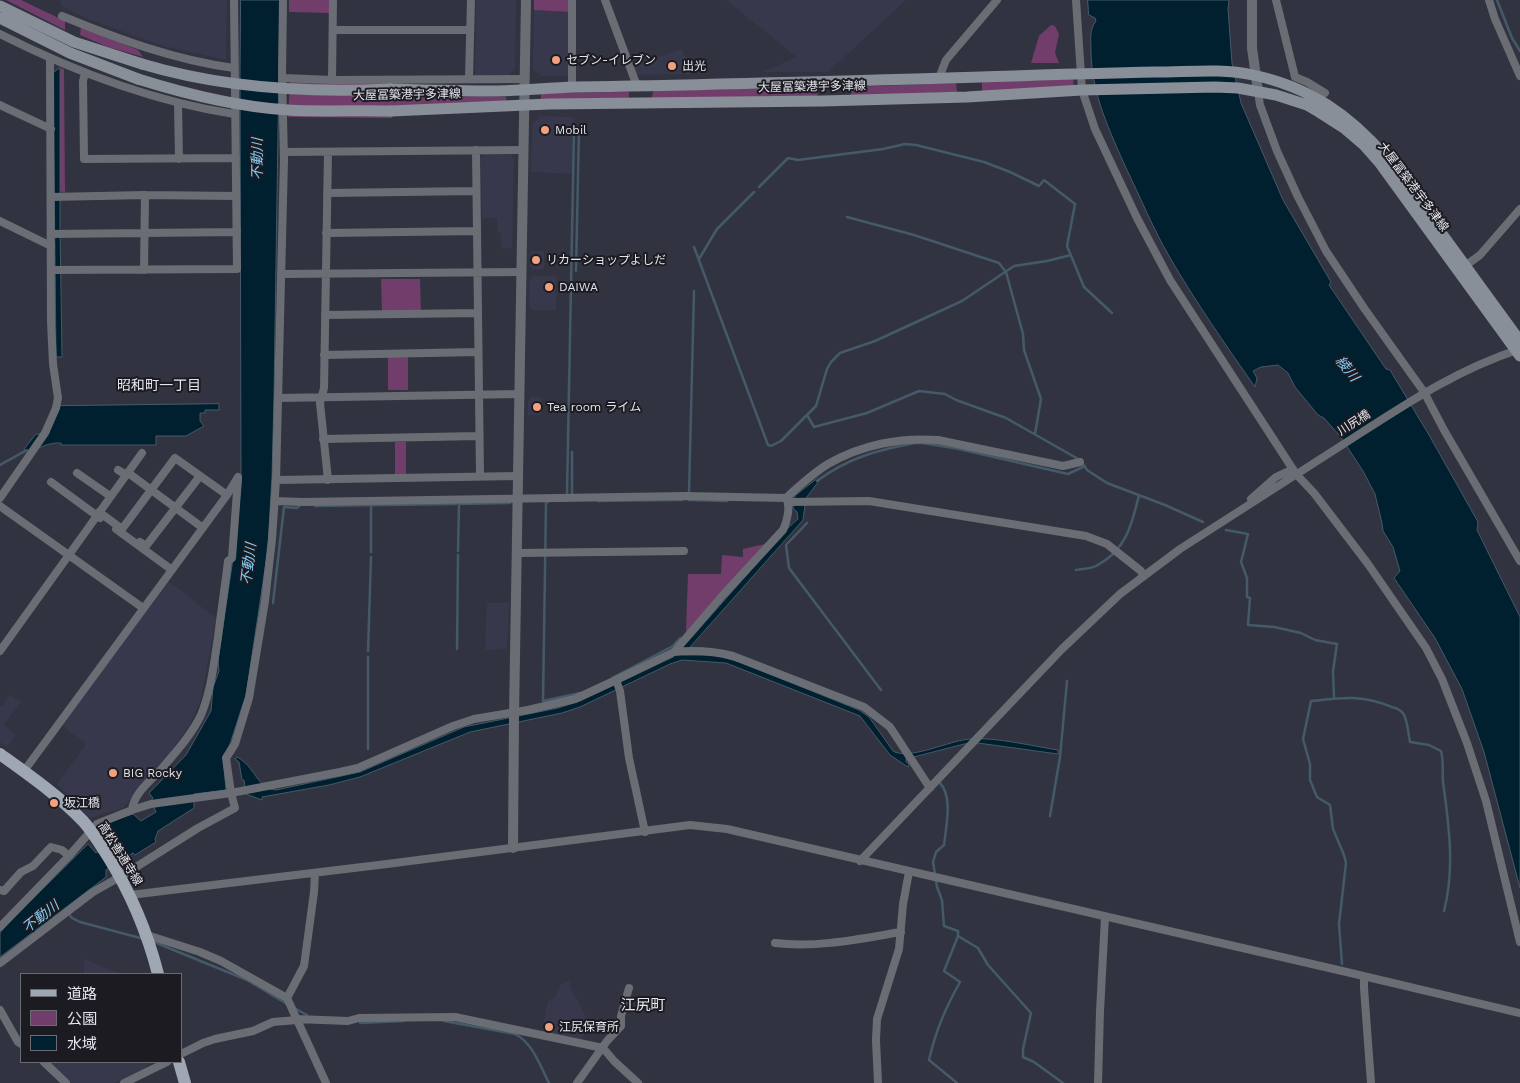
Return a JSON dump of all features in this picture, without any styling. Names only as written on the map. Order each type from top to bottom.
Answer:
[{"type":"main road","name":"大屋冨築港宇多津線","points":[[0,6],[74,42],[167,72],[221,82],[263,87],[338,91],[390,89],[500,91],[525,84],[572,87],[822,82],[1085,73],[1213,71],[1250,74],[1296,88],[1323,102],[1350,120],[1386,157],[1465,266],[1519,349]]},
{"type":"main road","name":"大屋冨築港宇多津線","points":[[0,18],[70,53],[138,79],[190,94],[265,108],[288,110],[391,111],[524,105],[822,101],[967,97],[1088,90],[1215,87],[1258,91],[1307,105],[1323,102]]},
{"type":"main road","points":[[967,97],[968,77]]},
{"type":"main road","points":[[822,82],[822,101]]},
{"type":"main road","points":[[637,86],[644,104]]},
{"type":"main road","name":"大屋冨築港宇多津線","points":[[1323,102],[1344,128],[1364,145],[1379,162],[1519,349]]},
{"type":"main road","name":"高松善通寺線","points":[[0,754],[57,796],[91,831],[130,895],[148,939],[158,973]]},
{"type":"main road","points":[[179,1063],[185,1083]]},
{"type":"street","points":[[56,270],[237,269],[234,0]]},
{"type":"street","points":[[0,963],[93,892],[117,871],[236,808],[231,794],[226,758],[235,744],[249,698],[268,576],[275,501],[284,152],[283,0]]},
{"type":"street","points":[[332,80],[333,0]]},
{"type":"street","points":[[470,78],[471,0]]},
{"type":"street","points":[[513,848],[526,0]]},
{"type":"street","points":[[572,0],[572,87]]},
{"type":"street","points":[[605,0],[637,86]]},
{"type":"street","points":[[939,78],[946,60],[998,0]]},
{"type":"street","points":[[1076,0],[1085,73],[1095,129],[1137,218],[1170,280],[1297,471],[1368,564],[1426,648],[1442,679],[1467,742],[1486,801],[1520,942]]},
{"type":"street","points":[[1252,0],[1250,74],[1258,91],[1260,105],[1277,151],[1298,197],[1326,250],[1422,394],[1520,561]]},
{"type":"street","points":[[1276,0],[1295,77],[1307,82],[1323,102]]},
{"type":"street","points":[[1489,0],[1495,19],[1520,76]]},
{"type":"street","points":[[62,16],[132,44],[201,63],[234,68]]},
{"type":"street","points":[[332,30],[470,30]]},
{"type":"street","points":[[0,34],[50,59],[120,87],[178,104],[234,114]]},
{"type":"street","points":[[0,498],[45,433],[56,408],[58,398],[53,364],[56,270],[51,246],[55,234],[55,197],[51,129],[50,59]]},
{"type":"street","points":[[85,73],[83,81],[84,159],[179,160],[236,158]]},
{"type":"street","points":[[283,78],[332,80],[470,78],[525,84]]},
{"type":"street","points":[[178,104],[179,160]]},
{"type":"street","points":[[0,105],[51,129]]},
{"type":"street","points":[[476,150],[480,476]]},
{"type":"street","points":[[284,152],[523,150]]},
{"type":"street","points":[[328,152],[323,396],[320,403],[328,480]]},
{"type":"street","points":[[327,193],[476,192]]},
{"type":"street","points":[[55,197],[145,195],[236,196]]},
{"type":"street","points":[[144,270],[145,195]]},
{"type":"street","points":[[1465,266],[1480,255],[1520,209]]},
{"type":"street","points":[[0,221],[51,246]]},
{"type":"street","points":[[326,233],[477,231]]},
{"type":"street","points":[[55,234],[237,232]]},
{"type":"street","points":[[281,274],[521,272]]},
{"type":"street","points":[[325,315],[478,313]]},
{"type":"street","name":"川尻橋","points":[[860,861],[1062,649],[1120,594],[1143,576],[1297,471],[1422,394],[1479,364],[1519,349]]},
{"type":"street","points":[[324,355],[478,352]]},
{"type":"street","points":[[278,398],[520,394]]},
{"type":"street","points":[[324,439],[479,436]]},
{"type":"street","points":[[676,651],[723,594],[783,530],[786,524],[788,500],[813,474],[840,457],[880,444],[911,439],[938,440],[1063,466],[1080,462]]},
{"type":"street","points":[[0,651],[142,453]]},
{"type":"street","points":[[122,529],[176,458],[227,495]]},
{"type":"street","points":[[118,470],[131,475],[203,528]]},
{"type":"street","points":[[77,472],[110,496]]},
{"type":"street","points":[[51,482],[146,546],[200,476]]},
{"type":"street","points":[[276,480],[518,476]]},
{"type":"street","points":[[24,771],[203,528],[238,477],[232,558],[228,561],[214,661],[206,698],[200,716],[192,729],[163,767],[143,788],[133,803],[132,810]]},
{"type":"street","points":[[275,501],[686,496],[806,502],[869,501],[1086,536],[1107,544],[1116,550],[1143,576]]},
{"type":"street","points":[[0,506],[143,608]]},
{"type":"street","points":[[98,514],[172,570]]},
{"type":"street","points":[[517,553],[684,551]]},
{"type":"street","points":[[0,927],[103,820],[151,804],[231,794],[358,768],[453,726],[474,719],[514,717],[528,710],[575,699],[616,682],[676,651],[717,652],[733,656],[864,707],[890,727],[930,788]]},
{"type":"street","points":[[616,682],[620,691],[629,758],[645,832]]},
{"type":"street","points":[[130,895],[690,825],[727,829],[1520,1013]]},
{"type":"street","points":[[0,890],[4,891],[21,872],[33,866],[51,847],[62,850],[69,856]]},
{"type":"street","points":[[878,1083],[877,1019],[899,949],[903,904],[909,872]]},
{"type":"street","points":[[289,1003],[304,966],[315,873]]},
{"type":"street","points":[[1098,1083],[1105,917]]},
{"type":"street","points":[[775,943],[798,946],[901,932]]},
{"type":"street","points":[[148,939],[200,952],[221,961],[289,1003],[326,1083]]},
{"type":"street","points":[[1364,976],[1371,1083]]},
{"type":"street","points":[[577,1083],[602,1048],[621,1026],[621,1016],[629,988]]},
{"type":"street","points":[[0,1010],[20,1043]]},
{"type":"street","points":[[182,1053],[203,1042],[253,1031],[272,1022],[297,1019],[348,1020],[360,1018],[455,1017],[602,1048],[638,1083]]},
{"type":"street","points":[[45,1063],[66,1083]]},
{"type":"street","points":[[124,1083],[165,1063]]},
{"type":"shaded area","points":[[61,0],[227,0],[226,60],[164,46],[90,20],[61,6]]},
{"type":"shaded area","points":[[476,0],[516,0],[515,68],[507,77],[475,77]]},
{"type":"shaded area","points":[[726,0],[906,0],[828,72],[763,72],[797,57]]},
{"type":"shaded area","points":[[534,10],[570,12],[568,76],[541,76],[533,69]]},
{"type":"shaded area","points":[[682,49],[692,74],[636,75],[633,68],[634,65]]},
{"type":"shaded area","points":[[540,116],[573,117],[572,174],[531,172],[532,125]]},
{"type":"shaded area","points":[[485,155],[510,155],[514,159],[512,248],[501,249],[501,233],[498,233],[497,218],[482,218],[481,159]]},
{"type":"shaded area","points":[[531,251],[544,251],[544,269],[533,270],[530,266]]},
{"type":"shaded area","points":[[533,276],[556,276],[556,310],[533,310],[529,307],[530,279]]},
{"type":"shaded area","points":[[531,397],[541,397],[542,415],[528,415],[528,401]]},
{"type":"shaded area","points":[[168,581],[216,618],[201,699],[190,724],[170,752],[123,808],[90,818],[57,784],[86,744],[62,725]]},
{"type":"shaded area","points":[[487,603],[509,603],[507,649],[485,650]]},
{"type":"shaded area","points":[[10,695],[21,702],[4,725],[16,735],[7,747],[0,742],[0,705],[2,706]]},
{"type":"shaded area","points":[[84,959],[117,973],[84,973]]},
{"type":"shaded area","points":[[570,980],[570,987],[592,1027],[579,1041],[542,1032],[548,1001],[555,997],[560,985]]},
{"type":"shaded area","points":[[49,1063],[151,1063],[145,1069],[114,1083],[72,1083]]},
{"type":"green space","points":[[6,0],[21,0],[65,21],[65,30]]},
{"type":"green space","points":[[289,0],[330,0],[330,13],[289,12]]},
{"type":"green space","points":[[534,0],[570,0],[570,12],[534,10]]},
{"type":"green space","points":[[1051,25],[1055,26],[1059,34],[1055,53],[1059,63],[1031,63],[1039,36]]},
{"type":"green space","points":[[81,27],[138,50],[143,57],[108,47],[80,35]]},
{"type":"green space","points":[[60,68],[64,69],[65,193],[60,191]]},
{"type":"green space","points":[[1073,78],[1074,88],[982,92],[982,82]]},
{"type":"green space","points":[[290,82],[391,82],[392,95],[506,97],[506,101],[392,106],[392,118],[288,117]]},
{"type":"green space","points":[[956,83],[957,92],[851,96],[851,87]]},
{"type":"green space","points":[[815,88],[818,90],[817,96],[652,97],[653,92],[656,90]]},
{"type":"green space","points":[[629,92],[629,98],[541,99],[541,93]]},
{"type":"green space","points":[[381,279],[420,279],[421,312],[382,311]]},
{"type":"green space","points":[[388,357],[408,357],[408,390],[388,390]]},
{"type":"green space","points":[[395,442],[406,442],[406,475],[395,476]]},
{"type":"green space","points":[[765,544],[688,632],[686,631],[688,574],[721,574],[722,555],[743,557],[743,549]]},
{"type":"water","name":"不動川","points":[[241,0],[280,0],[274,395],[268,549],[246,695],[230,744],[223,757],[226,790],[194,794],[194,808],[158,831],[155,839],[156,842],[135,855],[133,853],[125,858],[122,857],[106,870],[106,877],[0,957],[0,933],[6,925],[88,844],[96,853],[111,843],[112,841],[102,828],[110,821],[133,814],[141,821],[156,812],[151,801],[153,798],[149,793],[186,755],[211,711],[213,687],[219,671],[218,660],[236,538],[241,481]]},
{"type":"water","name":"綾川","points":[[1088,0],[1229,0],[1232,63],[1241,103],[1283,200],[1331,282],[1329,285],[1386,369],[1390,370],[1429,435],[1478,522],[1477,530],[1520,617],[1520,888],[1484,752],[1462,689],[1435,638],[1394,578],[1400,571],[1393,547],[1383,531],[1375,494],[1363,471],[1340,436],[1324,418],[1318,415],[1295,387],[1288,373],[1278,365],[1261,367],[1253,371],[1257,378],[1255,387],[1221,339],[1169,256],[1152,224],[1114,141],[1098,97],[1092,66],[1091,35],[1096,21],[1095,18],[1089,15]]},
{"type":"water","points":[[60,68],[62,357],[56,357],[53,73]]},
{"type":"water","points":[[219,404],[219,410],[205,410],[205,413],[200,413],[200,421],[204,426],[186,436],[156,436],[156,445],[61,445],[61,443],[52,443],[27,454],[24,449],[36,434],[48,435],[60,406]]},
{"type":"water","points":[[817,479],[819,481],[806,498],[803,520],[683,655],[715,655],[740,662],[859,710],[869,717],[893,751],[900,753],[908,754],[963,740],[985,739],[1058,750],[1058,754],[978,743],[964,744],[906,759],[906,762],[909,764],[908,767],[890,755],[860,716],[726,663],[682,660],[580,707],[562,713],[470,732],[360,777],[329,785],[262,797],[262,800],[246,794],[239,762],[235,759],[237,757],[248,766],[264,786],[276,790],[360,772],[464,727],[558,708],[580,701],[673,657],[798,519],[797,512],[793,508],[795,496]]},
{"type":"waterway","points":[[1497,0],[1512,38],[1520,51]]},
{"type":"waterway","points":[[576,271],[579,128]]},
{"type":"waterway","points":[[567,493],[574,130]]},
{"type":"waterway","points":[[759,187],[788,158],[798,160],[883,149],[905,144],[984,162],[1039,186],[1044,180],[1075,204],[1067,246],[1084,287],[1112,313]]},
{"type":"waterway","points":[[699,259],[717,229],[754,192]]},
{"type":"waterway","points":[[847,217],[914,235],[999,263],[1006,272],[1023,334],[1024,350],[1041,399],[1035,434]]},
{"type":"waterway","points":[[694,247],[768,445],[771,446],[781,441],[816,406],[827,369],[840,353],[875,341],[962,301],[1014,266],[1071,255]]},
{"type":"waterway","points":[[689,493],[694,291]]},
{"type":"waterway","points":[[807,415],[814,427],[867,413],[919,391],[945,394],[956,400],[1006,418],[1080,460],[1087,470],[1107,483],[1203,522]]},
{"type":"waterway","points":[[817,481],[840,466],[863,456],[915,443],[959,449],[1068,474],[1085,466]]},
{"type":"waterway","points":[[0,465],[27,450]]},
{"type":"waterway","points":[[572,452],[572,495]]},
{"type":"waterway","points":[[1076,570],[1096,566],[1106,560],[1121,545],[1134,516],[1139,495]]},
{"type":"waterway","points":[[598,501],[682,500]]},
{"type":"waterway","points":[[689,500],[727,501]]},
{"type":"waterway","points":[[548,502],[546,502],[543,701],[580,693]]},
{"type":"waterway","points":[[458,551],[459,504],[510,503]]},
{"type":"waterway","points":[[315,506],[456,504]]},
{"type":"waterway","points":[[273,603],[284,507],[297,508],[299,506]]},
{"type":"waterway","points":[[371,506],[371,552]]},
{"type":"waterway","points":[[807,523],[786,545],[789,568],[881,690]]},
{"type":"waterway","points":[[1226,530],[1248,534],[1241,562],[1247,578],[1247,597],[1250,598],[1248,625],[1274,627],[1301,633],[1315,640],[1337,644],[1333,671],[1334,698]]},
{"type":"waterway","points":[[457,649],[458,555]]},
{"type":"waterway","points":[[368,651],[371,557]]},
{"type":"waterway","points":[[612,678],[673,646],[680,638]]},
{"type":"waterway","points":[[368,657],[368,749]]},
{"type":"waterway","points":[[1050,816],[1060,757],[1067,681]]},
{"type":"waterway","points":[[1342,964],[1339,924],[1346,863],[1333,829],[1330,805],[1317,797],[1310,780],[1310,764],[1303,739],[1311,701],[1352,698],[1371,700],[1395,708],[1404,715],[1410,742],[1429,745],[1441,751],[1450,847],[1449,879],[1444,911]]},
{"type":"waterway","points":[[940,783],[944,789],[948,804],[947,821],[944,845],[936,852],[933,862],[937,887],[942,900],[944,926],[958,931],[958,936],[978,948],[988,965],[1031,1013],[1023,1057],[1034,1062],[1063,1083]]},
{"type":"waterway","name":"不動川","points":[[68,913],[72,918],[80,922],[144,939]]},
{"type":"waterway","points":[[957,1083],[929,1060],[941,1020],[960,982],[944,971],[958,936]]},
{"type":"waterway","points":[[154,942],[247,980],[287,1004]]},
{"type":"waterway","points":[[294,1008],[307,1015]]},
{"type":"waterway","points":[[360,1023],[403,1021]]},
{"type":"waterway","points":[[444,1021],[515,1034],[527,1043],[549,1083]]},
{"type":"place","name":"セブン-イレブン","points":[[556,60]]},
{"type":"place","name":"出光","points":[[672,66]]},
{"type":"place","name":"Mobil","points":[[545,130]]},
{"type":"place","name":"リカーショップよしだ","points":[[536,260]]},
{"type":"place","name":"DAIWA","points":[[549,287]]},
{"type":"place","name":"Tea room ライム","points":[[537,407]]},
{"type":"place","name":"BIG Rocky","points":[[113,773]]},
{"type":"place","name":"坂江橋","points":[[54,803]]},
{"type":"place","name":"江尻保育所","points":[[549,1027]]},
{"type":"district","name":"昭和町一丁目","points":[[159,386]]},
{"type":"district","name":"江尻町","points":[[643,1006]]}]
